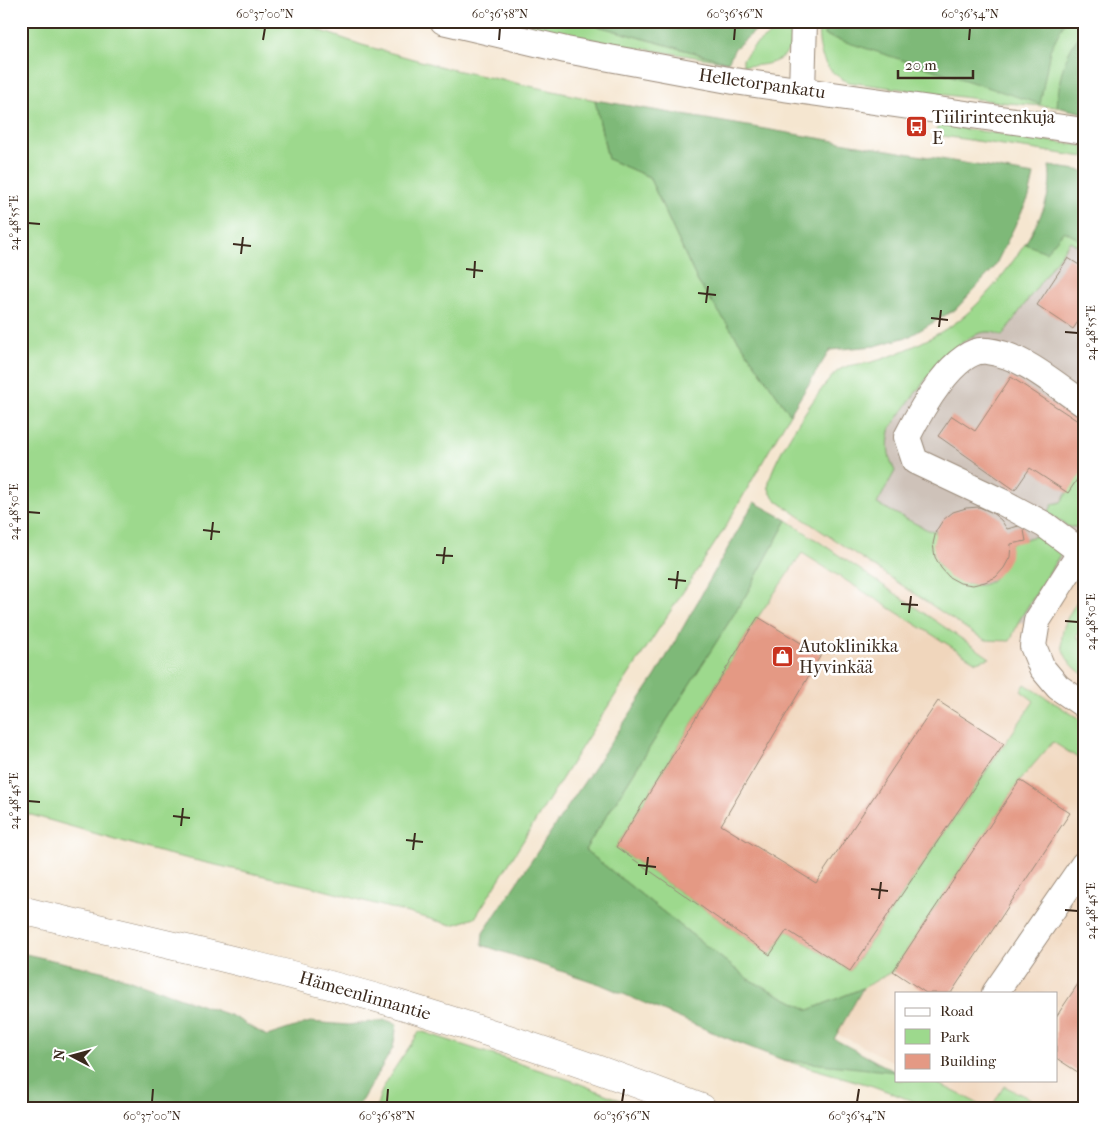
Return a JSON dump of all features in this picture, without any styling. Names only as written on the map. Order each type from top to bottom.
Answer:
[{"type":"main road","name":"Hämeenlinnantie","points":[[21,910],[243,963],[397,1004],[591,1066],[702,1108]]},
{"type":"street","name":"Helletorpankatu","points":[[443,21],[566,50],[734,81],[1084,131]]},
{"type":"street","points":[[802,90],[804,21]]},
{"type":"street","points":[[1083,401],[1016,359],[985,350],[964,357],[926,400],[907,437],[915,462],[1004,503],[1045,525],[1082,550],[1037,621],[1033,646],[1042,668],[1058,687],[1084,705]]},
{"type":"street","points":[[996,992],[1084,864]]},
{"type":"shaded area","points":[[1084,206],[1084,547],[1037,621],[976,627],[800,508],[881,377],[1003,302]]},
{"type":"shaded area","points":[[800,508],[1084,547],[1084,1108],[987,1108],[935,1082],[1058,1082],[1058,992],[895,992],[895,1063],[835,1033],[585,850]]},
{"type":"green space","points":[[21,21],[293,21],[362,45],[450,69],[595,100],[608,159],[649,177],[698,282],[790,414],[723,531],[588,737],[475,918],[452,925],[313,887],[163,853],[21,812]]},
{"type":"green space","points":[[506,21],[580,21],[728,62],[619,45]]},
{"type":"green space","points":[[580,21],[767,21],[735,48],[728,62]]},
{"type":"green space","points":[[788,21],[792,21],[791,39],[790,45],[783,56],[764,65],[743,65],[743,59],[755,45]]},
{"type":"green space","points":[[818,21],[1084,21],[1084,113],[1057,107],[1007,103],[848,82],[831,71],[822,57]]},
{"type":"green space","points":[[826,21],[1065,21],[1050,50],[1040,104],[824,35]]},
{"type":"green space","points":[[1084,29],[1084,113],[1057,107],[1064,65],[1071,48]]},
{"type":"green space","points":[[595,100],[1034,175],[1029,197],[994,268],[956,309],[910,336],[875,346],[830,350],[790,414],[698,282],[649,177],[608,159]]},
{"type":"green space","points":[[938,125],[1084,146],[1084,157],[936,135]]},
{"type":"green space","points":[[1049,166],[1084,171],[1084,242],[1064,231],[1046,252],[1025,244],[1044,207],[1049,187]]},
{"type":"green space","points":[[1064,231],[1084,242],[1084,250],[1070,241],[1002,336],[987,332],[972,336],[956,347],[925,380],[891,427],[888,444],[889,455],[895,471],[877,504],[928,530],[936,531],[935,555],[946,573],[962,583],[981,585],[989,582],[996,576],[1003,565],[1011,544],[1038,535],[1061,553],[1020,619],[1010,641],[986,640],[779,502],[769,489],[770,479],[784,446],[808,408],[839,370],[893,355],[949,327],[968,313],[986,295],[1025,244],[1046,251]]},
{"type":"green space","points":[[1084,468],[1084,518],[1077,527],[1069,527],[1048,513],[1053,504],[1061,502]]},
{"type":"green space","points":[[754,502],[787,520],[746,595],[585,850],[748,979],[809,1010],[863,988],[834,1039],[895,1072],[783,1060],[600,984],[482,945],[483,933],[656,675]]},
{"type":"green space","points":[[787,520],[990,658],[976,662],[802,553],[758,617],[616,847],[770,955],[787,930],[850,971],[1034,701],[1021,691],[1025,684],[1084,722],[1084,762],[1053,742],[1020,780],[893,971],[863,988],[809,1010],[748,979],[585,850],[746,595]]},
{"type":"green space","points":[[1084,591],[1084,626],[1076,637],[1084,642],[1084,675],[1072,665],[1065,655],[1062,645],[1062,634],[1070,613]]},
{"type":"green space","points":[[21,953],[110,973],[232,1016],[267,1036],[310,1022],[348,1025],[386,1020],[397,1024],[393,1048],[357,1108],[21,1108]]},
{"type":"green space","points":[[420,1031],[573,1081],[640,1108],[377,1108],[382,1090],[388,1079]]},
{"type":"green space","points":[[783,1060],[895,1071],[895,1082],[935,1082],[987,1108],[931,1108],[873,1086]]},
{"type":"green space","points":[[1004,1086],[1049,1108],[991,1108]]},
{"type":"building","points":[[1068,258],[1084,268],[1084,313],[1073,329],[1037,305]]},
{"type":"building","points":[[1011,377],[1084,425],[1084,469],[1068,493],[1030,468],[1015,490],[938,436],[952,416],[975,431]]},
{"type":"building","points":[[979,507],[991,512],[1001,520],[1007,529],[1023,525],[1026,541],[1011,544],[1010,557],[996,577],[973,585],[960,583],[949,577],[935,557],[933,544],[936,531],[943,520],[953,512]]},
{"type":"building","points":[[758,617],[821,655],[721,825],[816,883],[938,701],[1004,743],[850,971],[787,930],[770,955],[616,847]]},
{"type":"building","points":[[1020,780],[1070,813],[952,992],[924,992],[893,971]]},
{"type":"building","points":[[1084,975],[1084,1076],[1058,1059],[1058,1014]]},
{"type":"place","name":"Tiilirinteenkuja E","points":[[916,127]]},
{"type":"place","name":"Autoklinikka Hyvinkää","points":[[783,656]]}]
